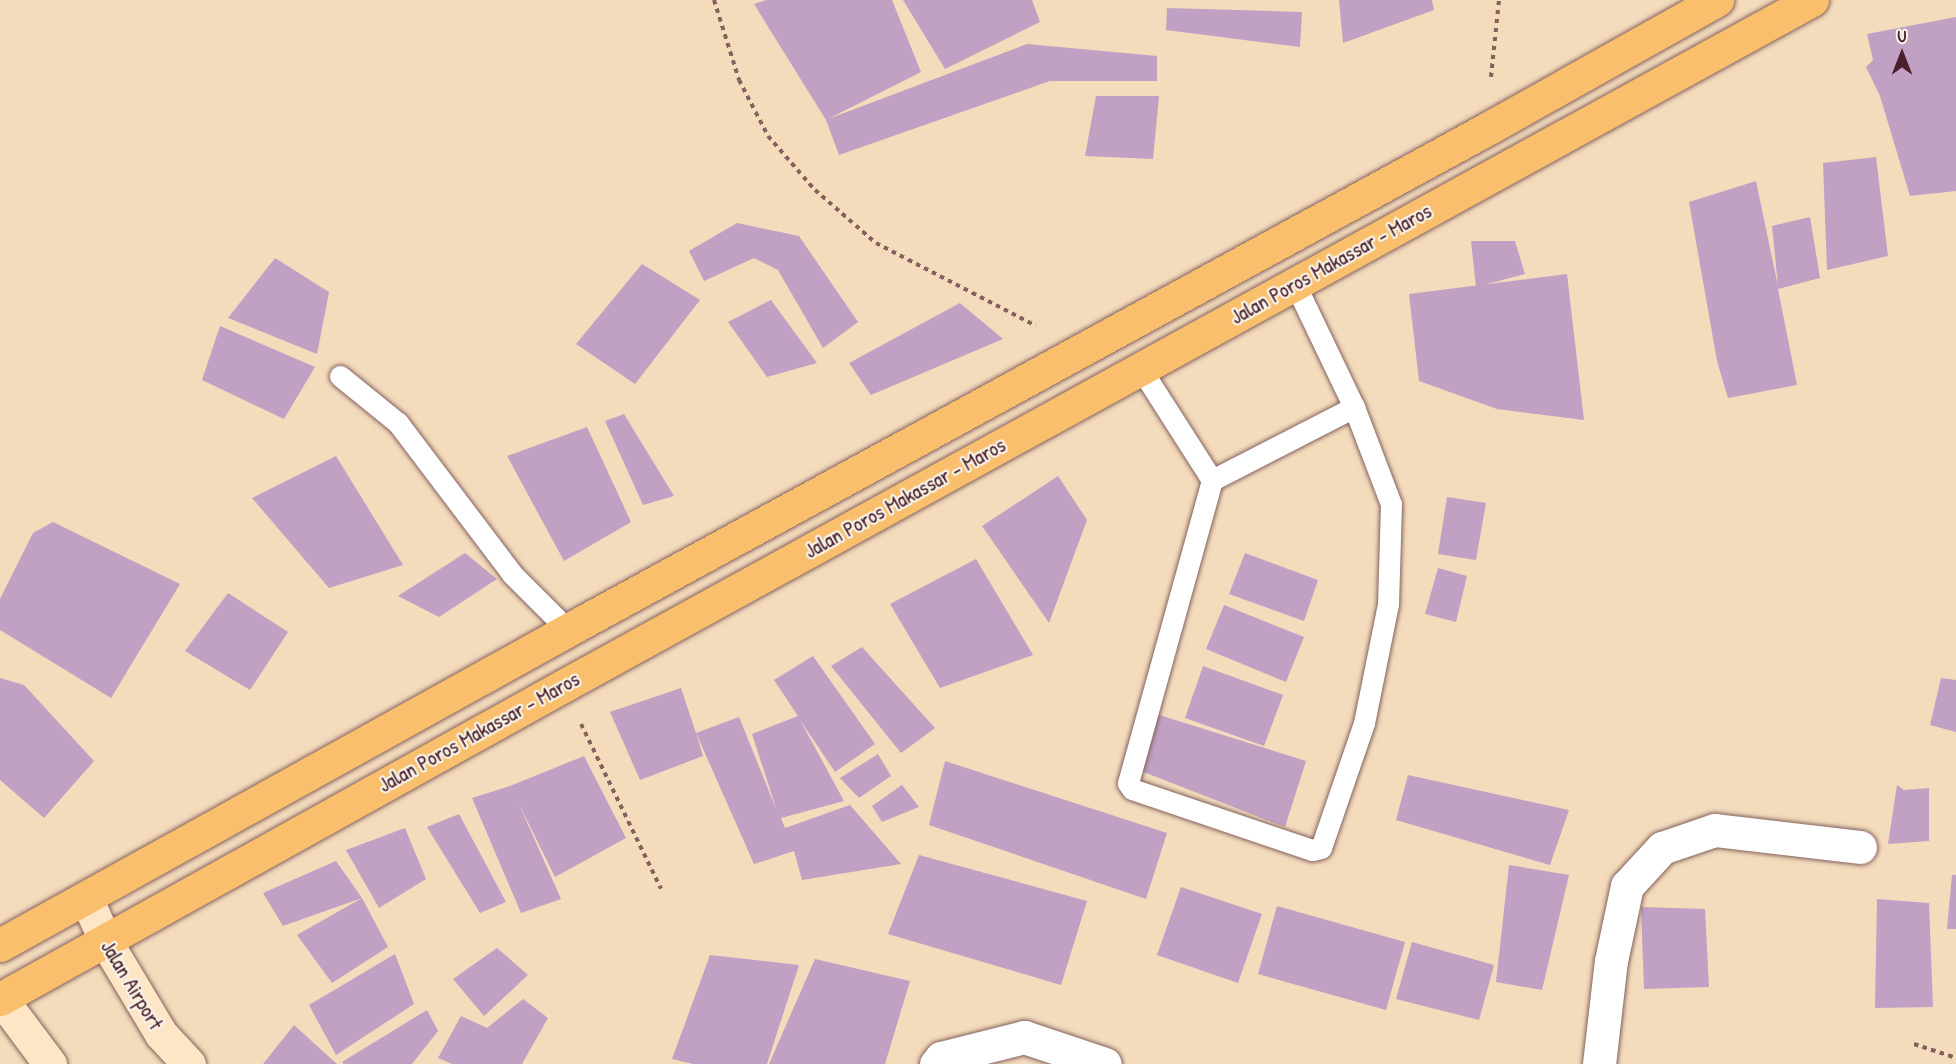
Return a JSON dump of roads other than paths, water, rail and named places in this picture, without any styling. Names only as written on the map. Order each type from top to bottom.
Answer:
[{"type":"highway","name":"Jalan Poros Makassar - Maros","points":[[0,945],[568,630],[1487,129],[1717,0]]},
{"type":"highway","name":"Jalan Poros Makassar - Maros","points":[[0,998],[106,942],[563,686],[1812,0]]},
{"type":"street","points":[[1599,1064],[1611,961],[1627,886],[1662,848],[1715,830],[1860,848]]},
{"type":"street","name":"Jalan Airport","points":[[86,898],[106,942],[161,1034],[189,1064]]},
{"type":"street","points":[[0,998],[50,1064]]},
{"type":"street","points":[[936,1064],[941,1058],[1024,1037],[1105,1064]]},
{"type":"lane","points":[[1296,284],[1354,407],[1391,504],[1388,604],[1364,723],[1320,848],[1312,850],[1132,789],[1128,783],[1212,480],[1354,407]]},
{"type":"lane","points":[[1141,369],[1212,480]]},
{"type":"lane","points":[[340,376],[398,423],[512,574],[568,630]]}]
